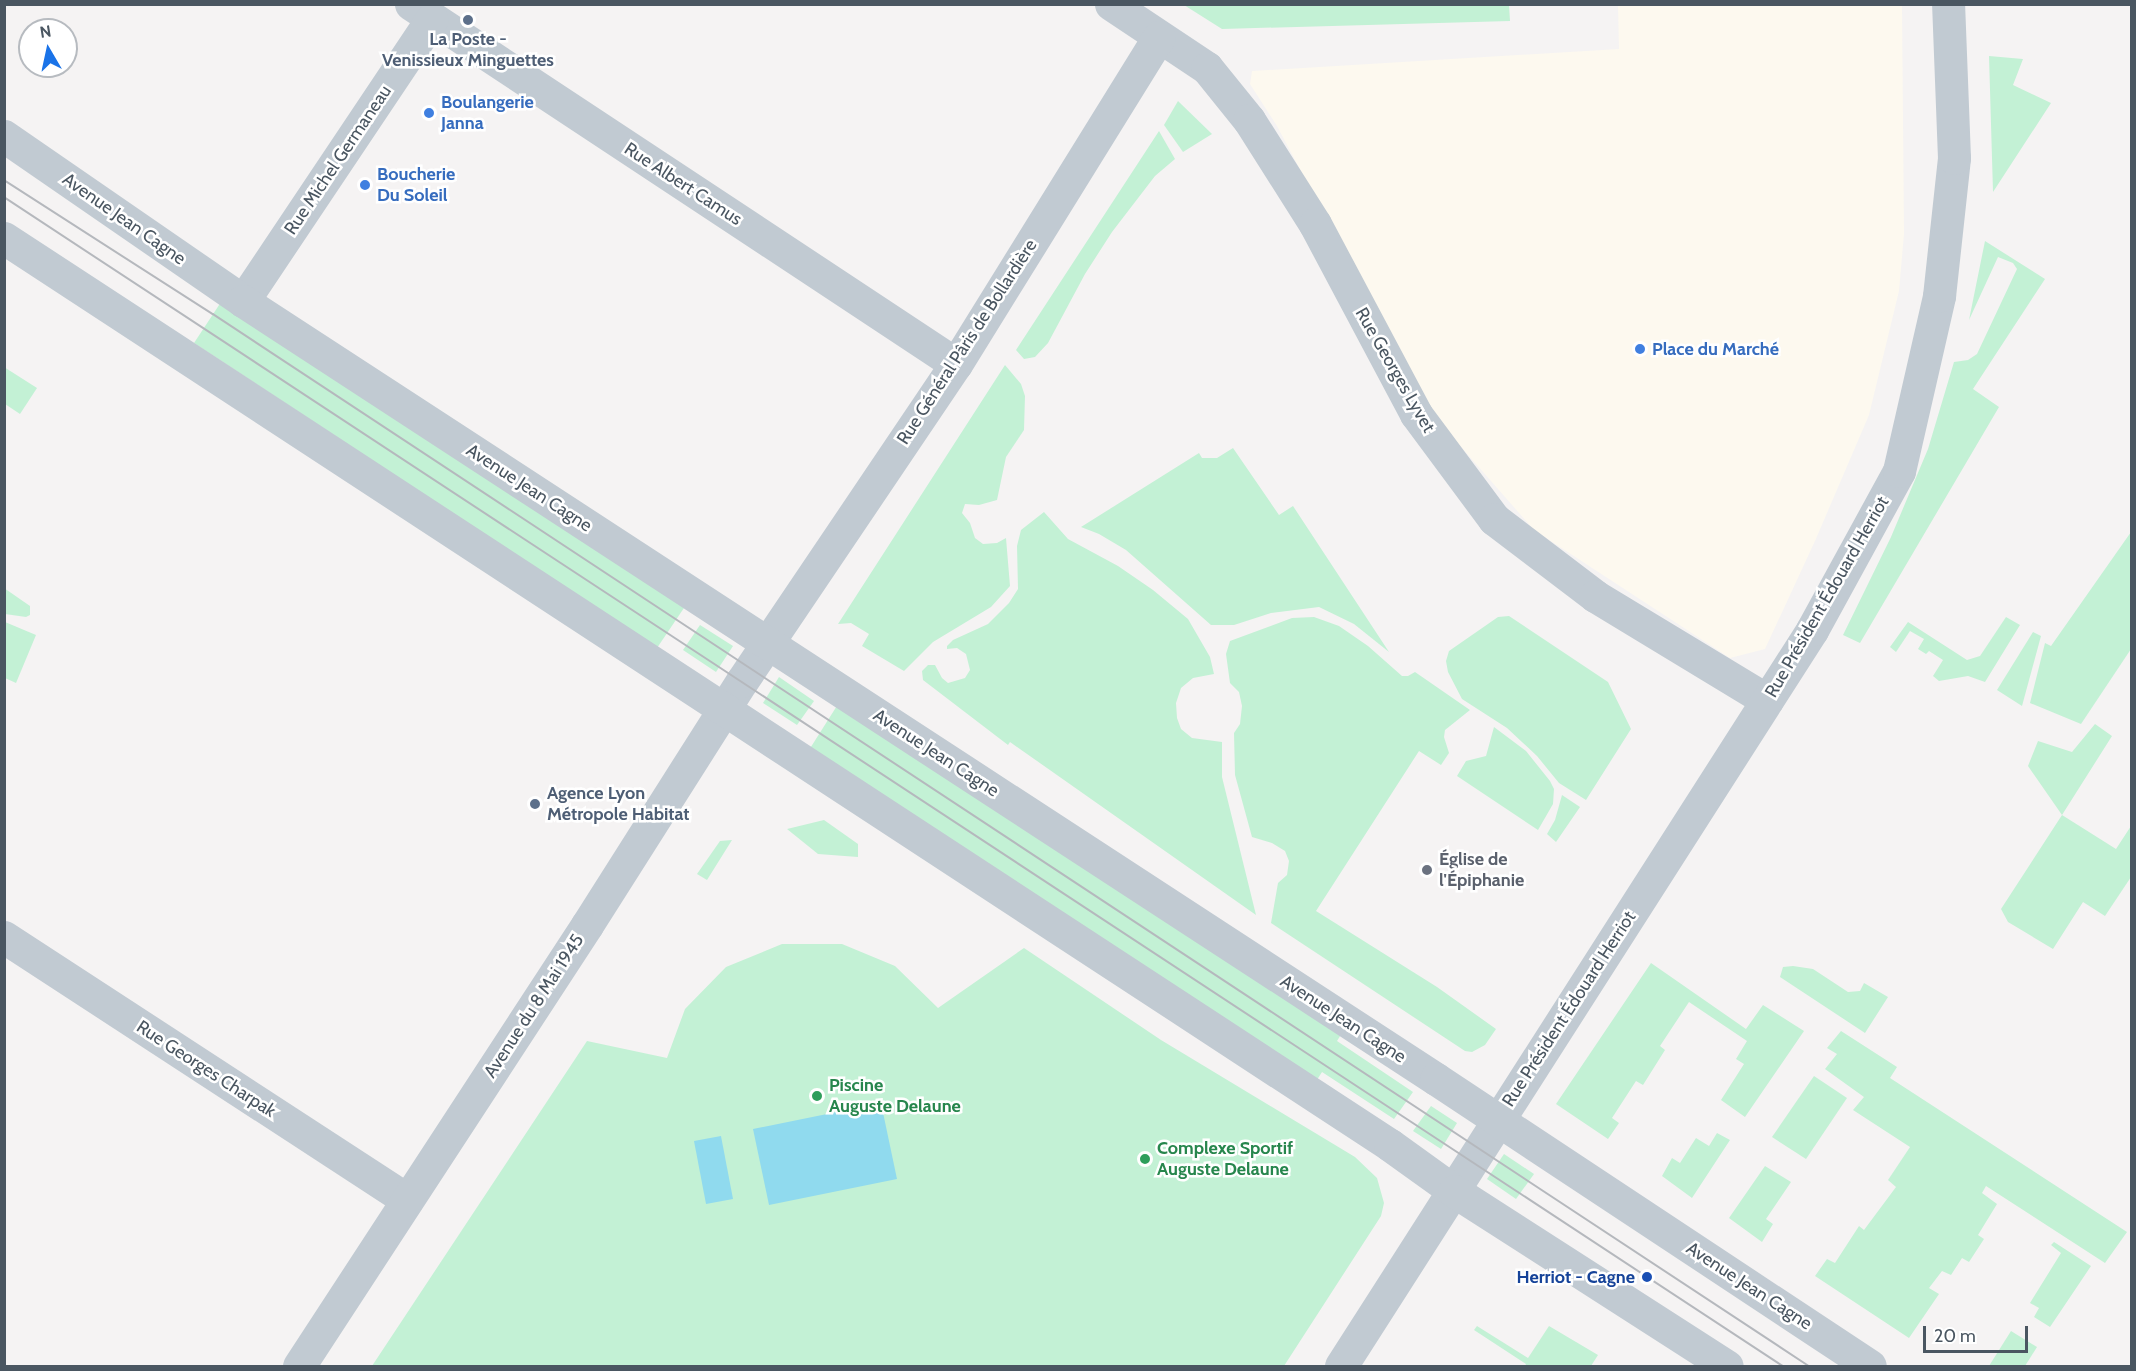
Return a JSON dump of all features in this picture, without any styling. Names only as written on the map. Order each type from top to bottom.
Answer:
[{"type":"street","name":"Rue Georges Lyvet","points":[[1111,4],[1207,68],[1249,120],[1315,224],[1416,414],[1494,519],[1594,596],[1767,700]]},
{"type":"street","name":"Rue Président Édouard Herriot","points":[[1341,1366],[1812,630],[1899,471],[1939,296],[1954,158],[1948,4]]},
{"type":"street","name":"Rue Michel Germaneau","points":[[243,301],[421,12]]},
{"type":"street","name":"Rue Albert Camus","points":[[421,12],[956,364]]},
{"type":"street","name":"Rue Général Pâris de Bollardière","points":[[767,643],[956,364],[1159,37]]},
{"type":"street","name":"Avenue Jean Cagne","points":[[4,136],[243,301],[1498,1120],[1870,1366]]},
{"type":"street","points":[[4,238],[723,711],[802,758],[1390,1144],[1454,1191],[1727,1366]]},
{"type":"street","name":"Avenue du 8 Mai 1945","points":[[299,1366],[587,925],[767,643]]},
{"type":"street","name":"Rue Georges Charpak","points":[[4,938],[406,1200]]},
{"type":"shaded area","name":"Place du Marché","points":[[1618,5],[1902,5],[1904,234],[1899,291],[1869,415],[1815,541],[1765,649],[1730,658],[1534,530],[1426,407],[1277,126],[1250,84],[1252,71],[1619,49]]},
{"type":"green space","points":[[1184,5],[1509,5],[1510,21],[1222,29]]},
{"type":"green space","points":[[1989,56],[2023,59],[2013,85],[2051,103],[1993,192]]},
{"type":"green space","points":[[1178,101],[1212,134],[1183,152],[1164,125]]},
{"type":"green space","points":[[1159,131],[1175,159],[1155,176],[1112,232],[1085,274],[1048,343],[1035,357],[1024,359],[1016,350]]},
{"type":"green space","points":[[1985,241],[2045,279],[1973,389],[1999,407],[1860,643],[1843,635],[1891,537],[1928,449],[1954,362],[1968,360],[1977,354],[2017,269],[2013,263],[1998,257],[1969,320]]},
{"type":"green space","points":[[225,296],[688,602],[657,648],[194,343]]},
{"type":"green space","points":[[1005,365],[1021,384],[1025,396],[1024,430],[1006,457],[997,500],[979,505],[965,504],[962,513],[970,523],[975,538],[983,544],[997,543],[1006,538],[1010,586],[991,607],[933,642],[904,671],[862,646],[869,634],[851,623],[838,624]]},
{"type":"green space","points":[[4,367],[37,388],[20,414],[5,404]]},
{"type":"green space","points":[[1233,448],[1279,515],[1293,506],[1389,652],[1354,624],[1319,607],[1271,613],[1234,625],[1211,625],[1126,550],[1099,534],[1081,527],[1199,453],[1202,458],[1217,458]]},
{"type":"green space","points":[[1044,512],[1068,539],[1118,566],[1153,590],[1188,619],[1210,657],[1214,674],[1193,678],[1181,688],[1176,703],[1177,718],[1181,729],[1192,738],[1222,742],[1222,777],[1256,915],[1010,742],[1008,745],[923,680],[922,671],[928,665],[935,665],[942,678],[948,683],[965,678],[970,670],[966,654],[957,648],[947,649],[947,646],[953,640],[988,624],[1009,603],[1018,589],[1017,546],[1021,530]]},
{"type":"green space","points":[[2131,532],[2131,649],[2081,724],[2030,703],[2045,643],[2051,646]]},
{"type":"green space","points":[[4,588],[30,606],[30,615],[26,617],[5,614]]},
{"type":"green space","points":[[1509,616],[1608,682],[1631,729],[1586,800],[1559,783],[1537,756],[1507,728],[1462,699],[1448,672],[1446,661],[1449,651],[1498,617]]},
{"type":"green space","points":[[1314,617],[1339,626],[1368,646],[1402,676],[1415,672],[1470,710],[1445,730],[1444,737],[1449,753],[1441,765],[1419,751],[1316,911],[1437,987],[1496,1029],[1485,1045],[1472,1052],[1465,1051],[1271,923],[1278,883],[1287,875],[1289,861],[1285,851],[1272,843],[1252,837],[1235,775],[1234,733],[1240,724],[1242,706],[1239,692],[1230,683],[1226,654],[1230,641],[1292,618]]},
{"type":"green space","points":[[2006,617],[2020,625],[1985,682],[1968,676],[1939,681],[1933,676],[1943,660],[1929,651],[1926,654],[1918,649],[1924,639],[1910,631],[1896,652],[1890,647],[1908,622],[1967,660],[1980,656]]},
{"type":"green space","points":[[5,622],[36,635],[16,683],[5,678]]},
{"type":"green space","points":[[700,625],[733,646],[716,672],[683,650]]},
{"type":"green space","points":[[2033,632],[2041,636],[2022,706],[1997,690]]},
{"type":"green space","points":[[779,677],[814,701],[797,725],[763,703]]},
{"type":"green space","points":[[840,701],[1342,1033],[1337,1041],[1413,1092],[1394,1119],[1322,1072],[1315,1083],[809,750]]},
{"type":"green space","points":[[2095,724],[2112,736],[2062,815],[2028,766],[2038,741],[2072,752]]},
{"type":"green space","points":[[1494,727],[1526,751],[1554,789],[1553,804],[1538,830],[1457,776],[1466,761],[1486,756]]},
{"type":"green space","points":[[1562,795],[1580,807],[1556,842],[1547,834],[1555,820]]},
{"type":"green space","points":[[2062,815],[2116,849],[2131,826],[2131,877],[2105,916],[2083,902],[2053,949],[2008,922],[2001,909]]},
{"type":"green space","points":[[824,820],[858,844],[858,857],[818,854],[787,829]]},
{"type":"green space","points":[[732,840],[707,880],[697,874],[720,841]]},
{"type":"green space","name":"Complexe Sportif Auguste Delaune","points":[[782,944],[842,944],[895,966],[938,1008],[1024,948],[1161,1040],[1355,1157],[1377,1178],[1384,1203],[1381,1216],[1284,1366],[372,1366],[587,1041],[667,1058],[685,1009],[726,967]]},
{"type":"green space","points":[[1651,963],[1746,1029],[1763,1005],[1804,1031],[1745,1117],[1721,1100],[1744,1064],[1736,1059],[1747,1041],[1689,1002],[1660,1046],[1665,1050],[1643,1085],[1636,1081],[1612,1118],[1619,1123],[1608,1139],[1556,1104]]},
{"type":"green space","points":[[1783,967],[1813,969],[1848,992],[1860,991],[1864,983],[1888,997],[1865,1033],[1780,977]]},
{"type":"green space","points":[[1841,1031],[1897,1067],[1890,1078],[2127,1232],[2105,1263],[1986,1186],[1982,1193],[1997,1204],[1978,1235],[1984,1239],[1969,1262],[1962,1258],[1951,1275],[1942,1271],[1929,1288],[1939,1294],[1909,1338],[1815,1276],[1827,1259],[1835,1263],[1859,1226],[1864,1230],[1896,1187],[1888,1180],[1910,1147],[1853,1110],[1864,1097],[1825,1069],[1837,1054],[1827,1048]]},
{"type":"green space","points":[[1814,1076],[1847,1098],[1806,1159],[1772,1137]]},
{"type":"green space","points":[[1431,1106],[1457,1123],[1441,1149],[1413,1131]]},
{"type":"green space","points":[[1717,1133],[1730,1140],[1692,1198],[1662,1176],[1672,1158],[1680,1163],[1696,1138],[1709,1146]]},
{"type":"green space","points":[[1504,1154],[1534,1174],[1516,1199],[1487,1179]]},
{"type":"green space","points":[[1765,1166],[1791,1182],[1766,1219],[1773,1224],[1762,1242],[1729,1218]]},
{"type":"green space","points":[[2054,1242],[2091,1266],[2050,1327],[2034,1317],[2039,1308],[2030,1303],[2061,1253],[2051,1245]]},
{"type":"green space","points":[[1477,1326],[1528,1358],[1549,1326],[1598,1355],[1591,1366],[1525,1366],[1526,1364],[1474,1330]]},
{"type":"green space","points":[[2011,1331],[2037,1347],[2025,1366],[1989,1366]]},
{"type":"water","points":[[881,1103],[897,1179],[769,1205],[753,1129]]},
{"type":"water","points":[[721,1136],[733,1199],[706,1204],[694,1141]]},
{"type":"tram line","points":[[4,180],[213,314],[1809,1366]]},
{"type":"tram line","points":[[4,197],[1783,1366]]},
{"type":"place","name":"La Poste - Venissieux Minguettes","points":[[468,20]]},
{"type":"place","name":"Boulangerie Janna","points":[[429,113]]},
{"type":"place","name":"Boucherie Du Soleil","points":[[365,185]]},
{"type":"place","name":"Place du Marché","points":[[1640,349]]},
{"type":"place","name":"Agence Lyon Métropole Habitat","points":[[535,804]]},
{"type":"place","name":"Église de l'Épiphanie","points":[[1427,870]]},
{"type":"place","name":"Piscine Auguste Delaune","points":[[817,1096]]},
{"type":"place","name":"Complexe Sportif Auguste Delaune","points":[[1145,1159]]},
{"type":"place","name":"Herriot - Cagne","points":[[1647,1277]]}]
